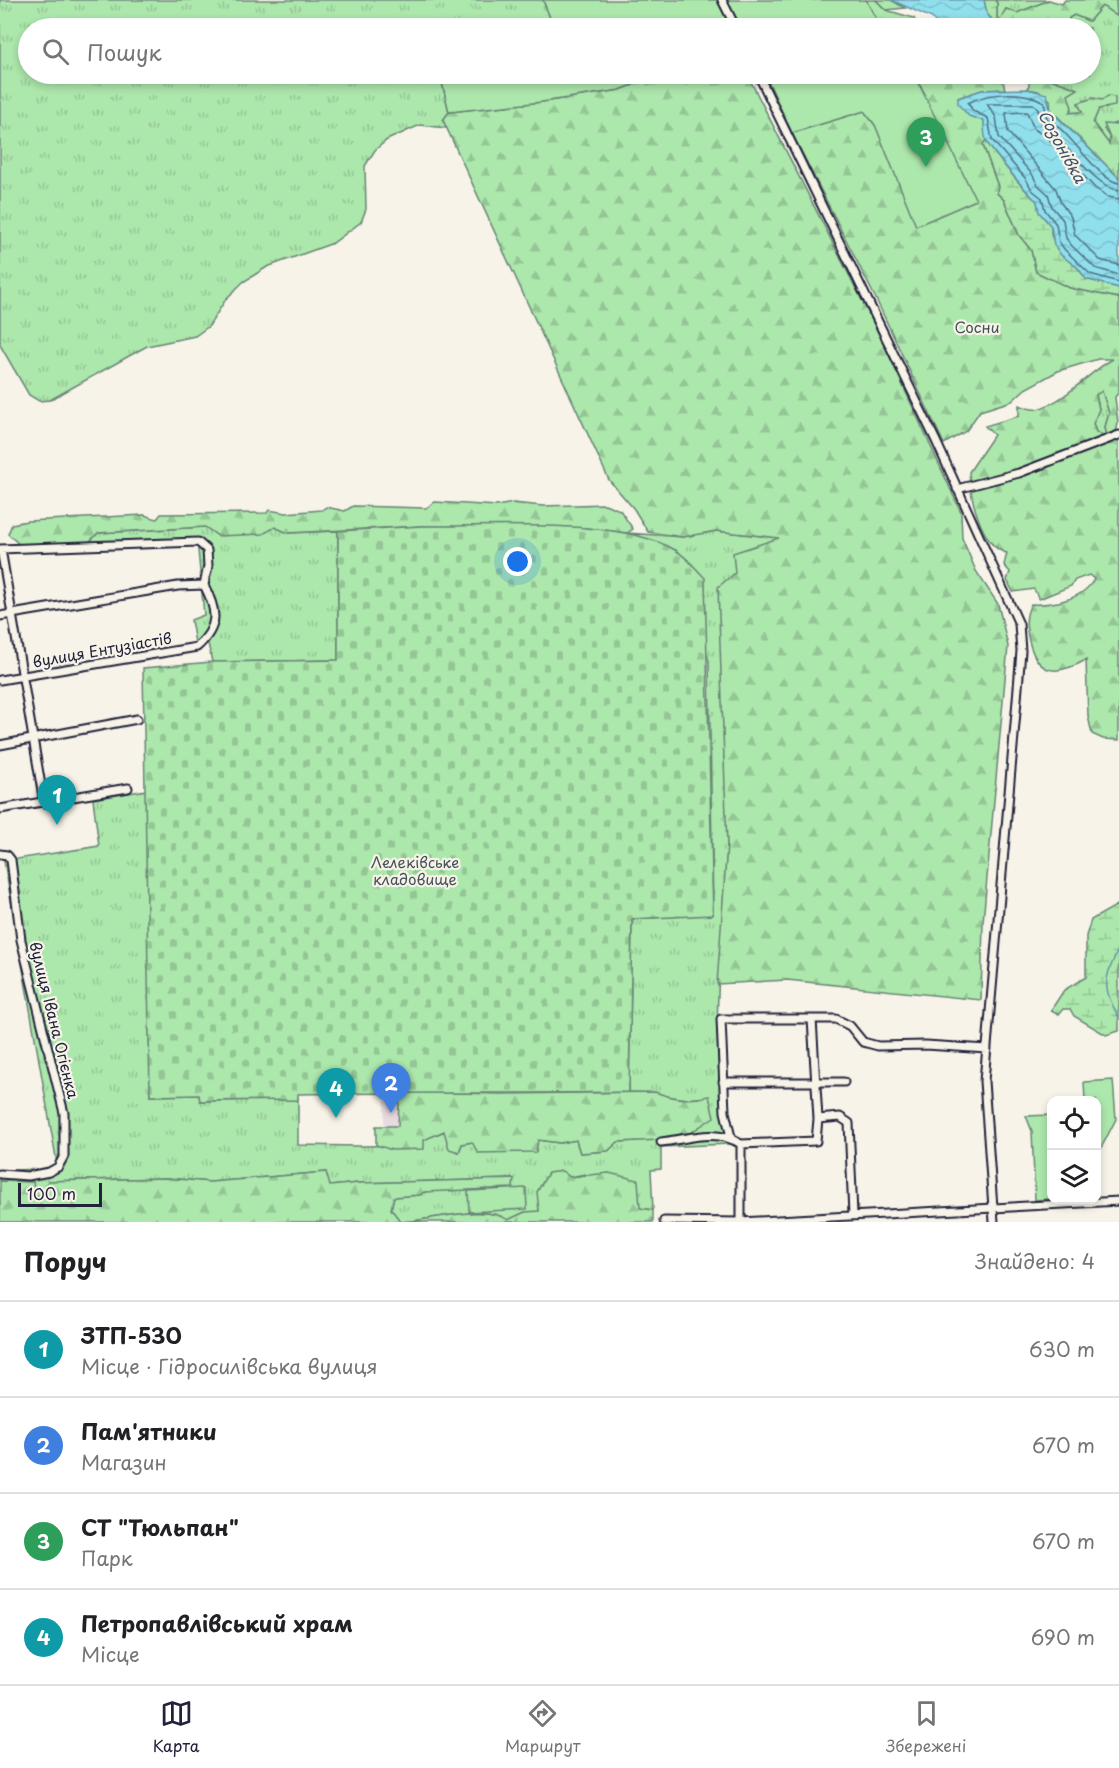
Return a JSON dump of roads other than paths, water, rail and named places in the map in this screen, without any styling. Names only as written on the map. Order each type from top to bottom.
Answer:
[{"type":"street","points":[[722,0],[731,18]]},
{"type":"street","points":[[763,84],[957,489],[1019,624],[1021,651],[984,1081],[994,1222]]},
{"type":"street","points":[[957,489],[1019,473],[1119,435]]},
{"type":"street","points":[[0,616],[11,614],[178,586],[204,585],[208,566],[207,550],[198,542],[0,549],[11,614],[22,676],[32,738],[44,803]]},
{"type":"street","name":"вулиця Ентузіастів","points":[[0,680],[197,647],[206,639],[213,627],[214,605],[204,585]]},
{"type":"street","points":[[0,745],[137,719]]},
{"type":"street","points":[[0,809],[128,788]]},
{"type":"street","name":"вулиця Івана Огієнка","points":[[0,854],[7,855],[11,860],[21,940],[64,1113],[64,1156],[58,1167],[49,1172],[28,1176],[0,1171]]},
{"type":"street","points":[[730,1137],[723,1082],[721,1019],[842,1020],[863,1042],[878,1046],[926,1045],[987,1049]]},
{"type":"street","points":[[661,1142],[696,1136],[730,1137],[741,1144],[816,1141],[818,1119],[812,1019]]},
{"type":"street","points":[[723,1082],[844,1082]]},
{"type":"street","points":[[818,1119],[840,1117],[849,1123],[853,1215]]},
{"type":"street","points":[[741,1144],[741,1222]]},
{"type":"street","points":[[664,1221],[741,1222],[1119,1201]]},
{"type":"water","points":[[891,0],[984,0],[987,14],[990,18],[932,18]]},
{"type":"water","points":[[1028,89],[1047,94],[1051,115],[1056,116],[1119,178],[1119,288],[1086,279],[1078,268],[1061,255],[1054,245],[1051,226],[1039,212],[1037,201],[1010,172],[986,140],[984,121],[969,116],[958,104],[958,98],[982,90]]},
{"type":"waterway","name":"Созонівка","points":[[1119,948],[1107,976],[1107,990],[1119,1018]]},
{"type":"place","name":"СТ \"Тюльпан\"","points":[[926,167]]},
{"type":"place","name":"ЗТП-530","points":[[57,825]]},
{"type":"place","name":"Пам'ятники","points":[[391,1113]]},
{"type":"place","name":"Петропавлівський храм","points":[[336,1118]]},
{"type":"park label","name":"Сосни","points":[[977,326]]},
{"type":"park label","name":"Лелеківське кладовище","points":[[415,870]]}]
